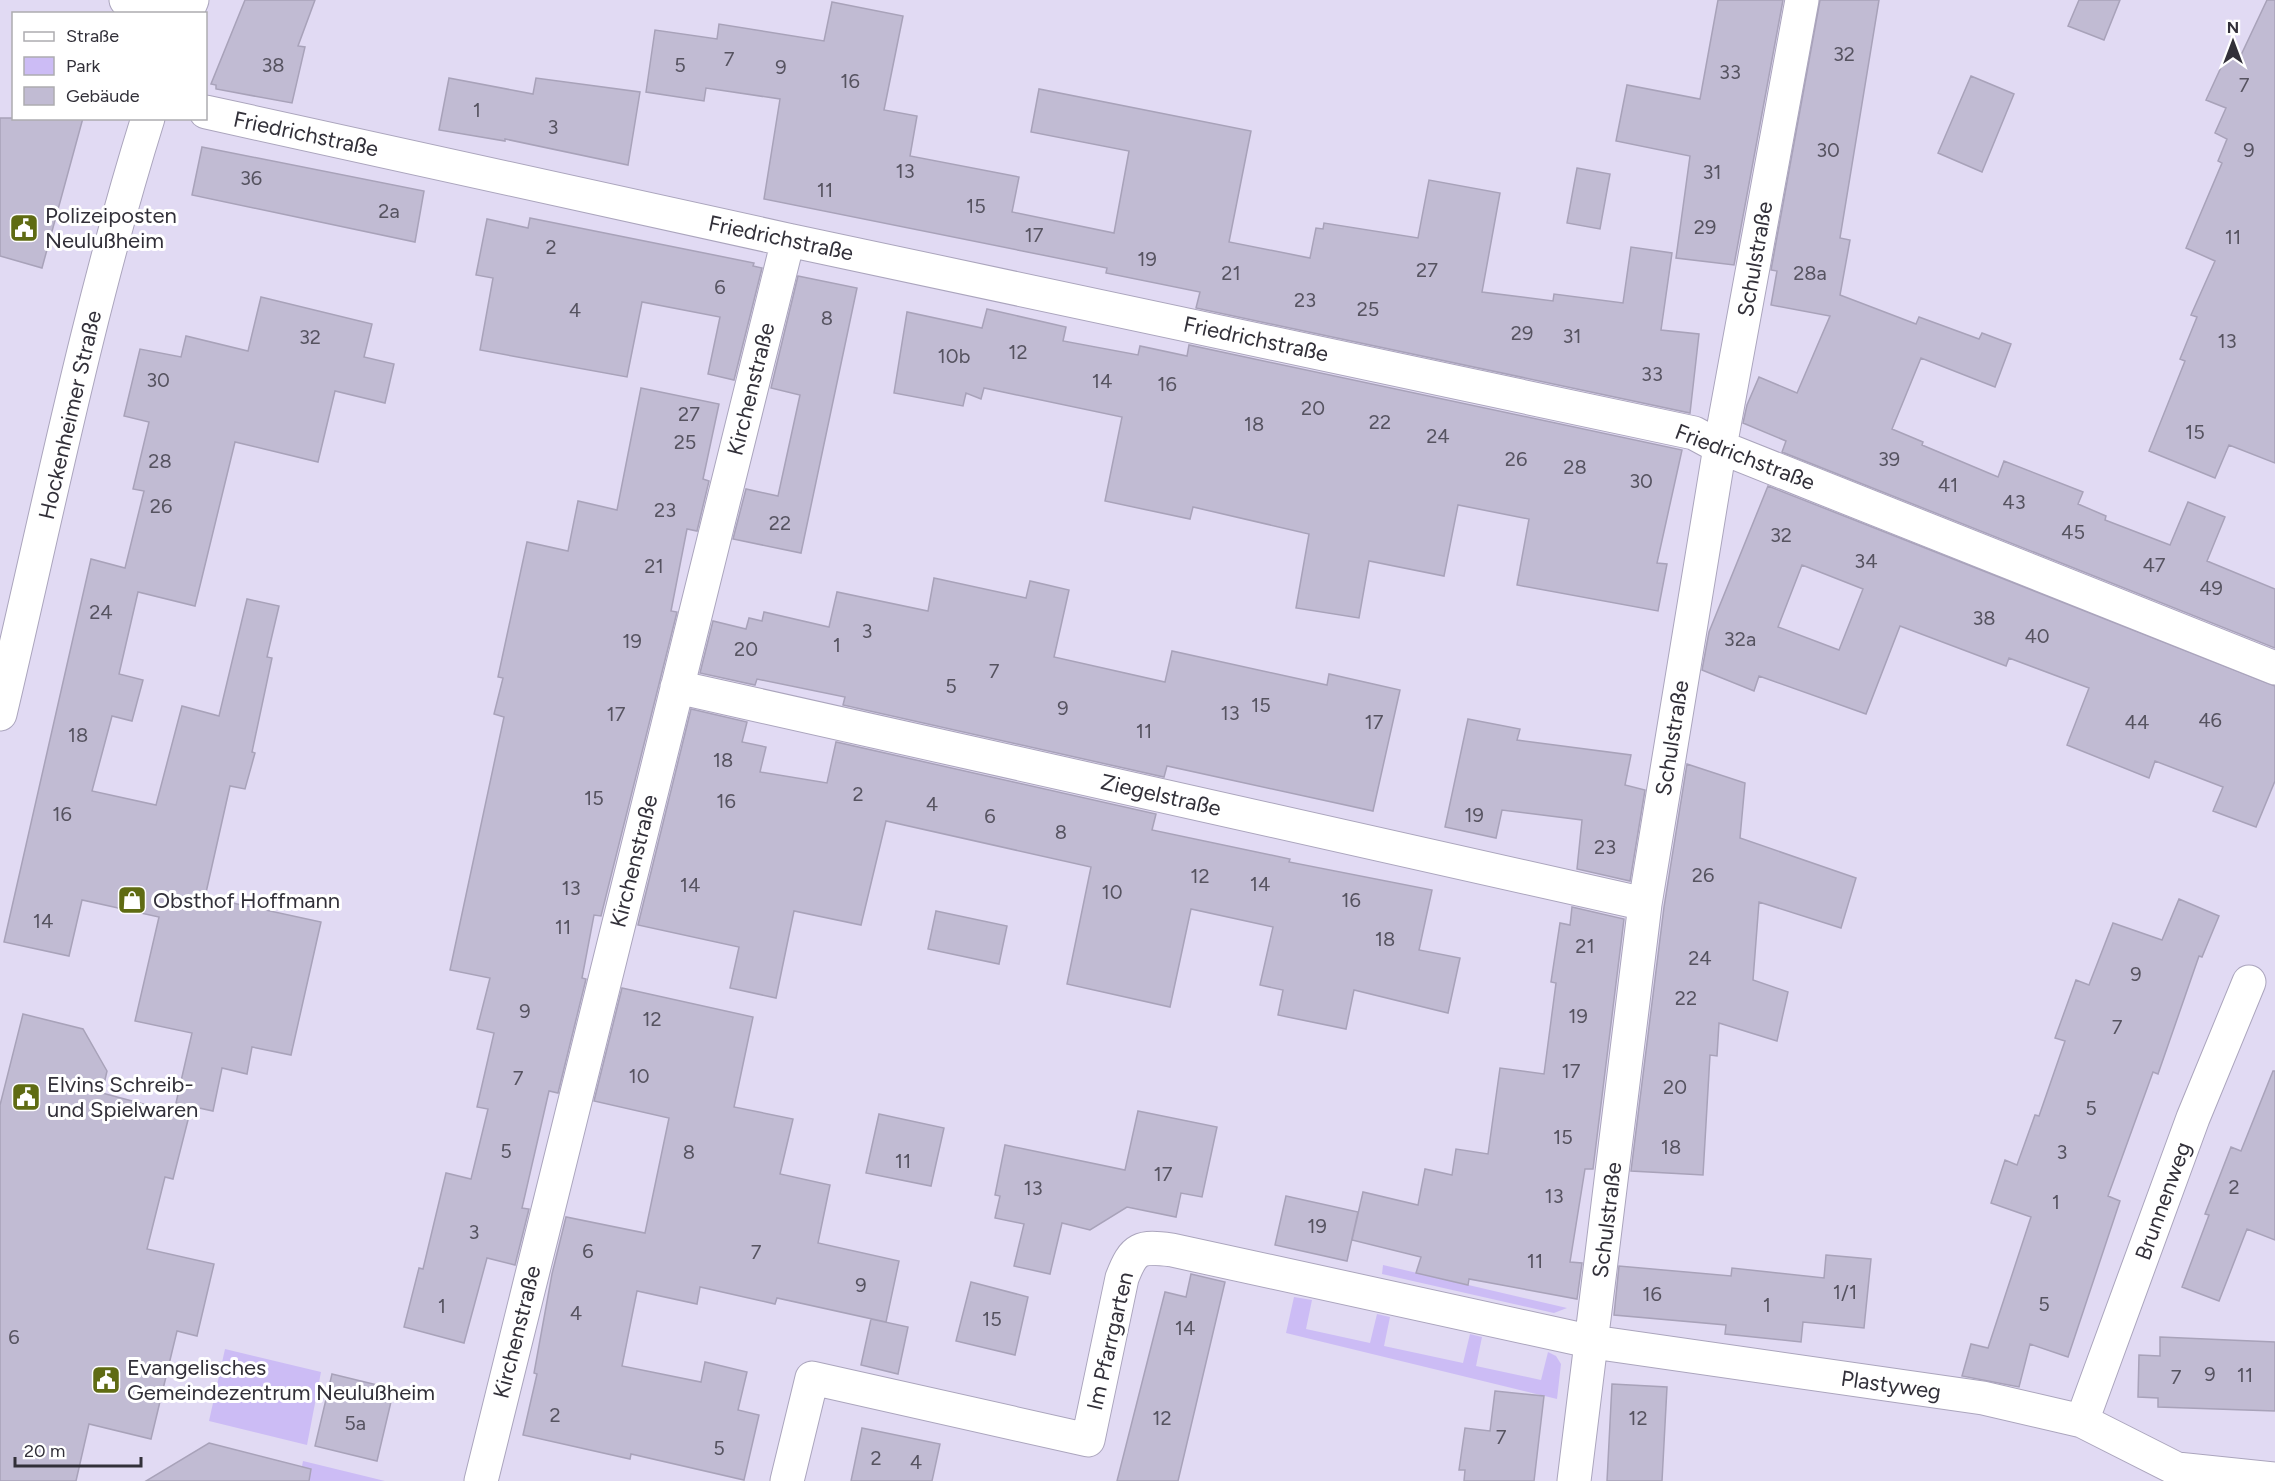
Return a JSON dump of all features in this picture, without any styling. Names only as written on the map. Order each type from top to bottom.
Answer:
[{"type":"street","points":[[126,0],[171,12]]},
{"type":"street","name":"Schulstraße","points":[[1574,1481],[1593,1342],[1645,904],[1720,447],[1802,0]]},
{"type":"street","name":"Friedrichstraße","points":[[207,112],[789,240],[1694,432],[1720,447],[2275,668]]},
{"type":"street","name":"Hockenheimer Straße","points":[[0,714],[97,298],[122,201],[147,120]]},
{"type":"street","name":"Kirchenstraße","points":[[481,1481],[789,240]]},
{"type":"street","name":"Ziegelstraße","points":[[677,687],[1645,904]]},
{"type":"street","name":"Brunnenweg","points":[[2082,1421],[2193,1118],[2249,982]]},
{"type":"street","name":"Im Pfarrgarten","points":[[787,1481],[812,1378],[1088,1440],[1122,1278],[1132,1254],[1142,1248],[1172,1250],[1593,1342]]},
{"type":"street","name":"Plastyweg","points":[[1593,1342],[1983,1398],[2082,1421],[2176,1475],[2275,1479]]},
{"type":"green space","points":[[1383,1265],[1567,1308],[1554,1313],[1382,1274]]},
{"type":"green space","points":[[1294,1297],[1312,1300],[1306,1329],[1370,1343],[1377,1314],[1390,1317],[1384,1346],[1463,1363],[1470,1334],[1482,1337],[1476,1366],[1541,1380],[1548,1352],[1556,1356],[1561,1364],[1557,1399],[1286,1333]]},
{"type":"green space","points":[[225,1349],[321,1372],[307,1445],[209,1421]]},
{"type":"green space","points":[[303,1461],[385,1481],[299,1481]]},
{"type":"building","points":[[245,0],[315,0],[298,46],[305,47],[292,103],[216,89],[216,85],[211,84]]},
{"type":"building","points":[[1718,0],[1783,0],[1734,265],[1676,258],[1690,156],[1616,141],[1627,85],[1700,99]]},
{"type":"building","points":[[1820,0],[1879,0],[1840,238],[1850,240],[1840,295],[1916,324],[1919,317],[1979,339],[1982,333],[2011,344],[1995,387],[1921,358],[1892,429],[1923,442],[1922,445],[1998,477],[2004,461],[2083,492],[2078,504],[2106,516],[2105,520],[2170,545],[2188,502],[2225,517],[2207,561],[2275,589],[2275,648],[1782,452],[1786,441],[1743,423],[1747,405],[1759,377],[1797,393],[1830,316],[1771,305],[1777,271],[1771,270]]},
{"type":"building","points":[[2079,0],[2120,0],[2104,40],[2068,26]]},
{"type":"building","points":[[2267,0],[2275,0],[2275,463],[2229,445],[2215,478],[2149,451],[2185,361],[2180,359],[2197,317],[2191,315],[2215,261],[2186,248],[2222,163],[2218,161],[2227,139],[2215,133],[2226,108],[2206,100],[2229,50],[2241,55]]},
{"type":"building","points":[[832,2],[903,16],[884,110],[917,116],[910,156],[1019,177],[1012,212],[1114,233],[1129,151],[1031,132],[1039,89],[1251,131],[1229,242],[1310,258],[1316,228],[1323,229],[1324,223],[1418,238],[1429,180],[1500,193],[1482,292],[1553,301],[1554,294],[1623,303],[1631,247],[1672,253],[1661,330],[1699,334],[1690,413],[1196,308],[1200,292],[1106,273],[1107,268],[764,199],[780,99],[706,88],[704,101],[646,92],[655,30],[717,39],[719,24],[824,41]]},
{"type":"building","points":[[1971,76],[2014,94],[1982,172],[1938,153]]},
{"type":"building","points":[[449,78],[533,94],[536,78],[640,92],[628,165],[505,139],[505,141],[439,130]]},
{"type":"building","points":[[0,118],[82,120],[42,268],[0,256]]},
{"type":"building","points":[[202,147],[424,191],[415,242],[192,195]]},
{"type":"building","points":[[1577,168],[1610,174],[1600,229],[1567,223]]},
{"type":"building","points":[[530,218],[754,263],[753,266],[762,268],[734,380],[708,374],[720,317],[642,302],[627,377],[480,350],[493,278],[476,275],[487,219],[528,228]]},
{"type":"building","points":[[798,276],[857,288],[801,553],[733,539],[746,489],[778,496],[800,395],[771,388]]},
{"type":"building","points":[[261,297],[372,324],[364,357],[394,364],[385,403],[335,391],[318,462],[235,442],[195,606],[138,592],[119,674],[143,680],[132,721],[112,716],[92,791],[156,805],[182,706],[219,716],[247,599],[279,606],[267,657],[272,658],[252,752],[255,753],[245,789],[230,786],[205,897],[321,922],[291,1055],[252,1047],[247,1074],[222,1068],[213,1111],[176,1103],[192,1033],[135,1021],[159,917],[82,900],[69,956],[4,942],[91,559],[125,568],[144,491],[133,489],[149,422],[124,416],[140,349],[181,357],[186,336],[248,351]]},
{"type":"building","points":[[987,309],[1066,327],[1063,341],[1138,355],[1140,346],[1187,356],[1189,345],[1682,450],[1657,563],[1667,564],[1658,611],[1517,585],[1529,519],[1458,505],[1444,576],[1369,561],[1359,618],[1296,608],[1309,534],[1193,507],[1190,519],[1105,501],[1122,417],[984,388],[981,399],[966,393],[963,406],[894,393],[907,312],[982,328]]},
{"type":"building","points":[[641,388],[719,404],[703,479],[709,481],[697,531],[687,529],[671,611],[677,612],[601,916],[594,915],[582,978],[586,979],[558,1093],[549,1091],[522,1208],[529,1209],[515,1265],[487,1258],[464,1343],[404,1327],[419,1268],[423,1269],[446,1173],[471,1179],[488,1109],[477,1107],[494,1033],[477,1029],[490,978],[450,970],[504,717],[494,714],[503,678],[498,677],[527,542],[568,551],[578,501],[617,510]]},
{"type":"building","points":[[1768,486],[2275,686],[2275,781],[2256,827],[2213,811],[2223,787],[2155,761],[2149,778],[2067,745],[2089,688],[2009,658],[2006,666],[1900,626],[1866,714],[1759,676],[1754,691],[1702,670],[1709,632]],"holes":[[[1802,565],[1863,589],[1839,650],[1778,627]]]},
{"type":"building","points":[[934,578],[1026,598],[1030,581],[1069,590],[1054,657],[1165,682],[1172,651],[1327,685],[1329,674],[1400,690],[1373,811],[1167,766],[1164,777],[843,705],[845,697],[757,679],[755,685],[700,673],[713,621],[746,629],[749,618],[762,621],[764,612],[829,627],[837,592],[928,611]]},
{"type":"building","points":[[691,709],[747,722],[742,742],[766,747],[760,772],[827,783],[836,742],[1156,814],[1152,830],[1290,859],[1289,862],[1432,890],[1419,950],[1460,958],[1448,1013],[1354,990],[1346,1029],[1278,1015],[1283,990],[1260,985],[1273,927],[1191,909],[1170,1007],[1067,984],[1091,867],[886,821],[861,925],[794,911],[776,998],[730,988],[739,947],[638,925]]},
{"type":"building","points":[[1468,719],[1520,729],[1517,740],[1631,755],[1625,785],[1645,790],[1630,881],[1577,869],[1582,820],[1502,810],[1496,838],[1445,827]]},
{"type":"building","points":[[1687,764],[1745,783],[1740,838],[1856,878],[1841,928],[1759,902],[1753,980],[1788,992],[1777,1041],[1719,1023],[1717,1056],[1710,1055],[1703,1175],[1631,1171],[1664,907]]},
{"type":"building","points":[[2179,899],[2219,916],[2202,957],[2199,956],[2158,1074],[2153,1072],[2108,1196],[2120,1201],[2068,1357],[2030,1344],[2019,1387],[1962,1376],[1971,1344],[1988,1348],[2031,1217],[1991,1203],[2005,1160],[2017,1165],[2035,1115],[2039,1116],[2065,1041],[2055,1038],[2076,980],[2089,985],[2113,923],[2162,940]]},
{"type":"building","points":[[1572,907],[1624,919],[1593,1169],[1585,1169],[1570,1262],[1582,1263],[1577,1299],[1469,1279],[1468,1285],[1416,1273],[1421,1257],[1352,1240],[1363,1192],[1418,1205],[1425,1169],[1452,1175],[1456,1149],[1488,1154],[1500,1068],[1544,1074],[1556,983],[1551,982],[1560,923],[1570,925]]},
{"type":"building","points":[[936,911],[1007,926],[999,964],[928,949]]},
{"type":"building","points":[[622,988],[753,1017],[734,1107],[793,1119],[780,1174],[830,1185],[818,1243],[899,1261],[886,1322],[777,1298],[775,1304],[700,1287],[697,1304],[637,1291],[622,1366],[701,1382],[705,1362],[747,1372],[738,1410],[759,1415],[744,1480],[631,1454],[630,1459],[523,1435],[537,1374],[534,1373],[552,1274],[566,1217],[645,1233],[669,1118],[594,1101]]},
{"type":"building","points":[[23,1014],[83,1029],[107,1071],[102,1093],[189,1116],[173,1179],[165,1177],[147,1249],[214,1264],[197,1336],[177,1331],[151,1439],[89,1424],[76,1481],[0,1481],[0,1105]]},
{"type":"building","points":[[2273,1071],[2275,1071],[2275,1240],[2247,1229],[2219,1301],[2182,1287],[2209,1215],[2205,1214],[2231,1147],[2241,1151]]},
{"type":"building","points":[[1138,1111],[1217,1127],[1202,1197],[1181,1193],[1176,1217],[1127,1207],[1090,1230],[1062,1223],[1050,1274],[1014,1266],[1024,1224],[995,1218],[1000,1196],[995,1195],[1005,1145],[1125,1170]]},
{"type":"building","points":[[879,1114],[944,1128],[931,1186],[866,1173]]},
{"type":"building","points":[[1286,1196],[1358,1212],[1347,1261],[1275,1245]]},
{"type":"building","points":[[1826,1255],[1871,1259],[1864,1328],[1803,1322],[1801,1342],[1725,1334],[1726,1325],[1614,1315],[1619,1266],[1731,1276],[1732,1268],[1824,1278]]},
{"type":"building","points":[[1191,1274],[1225,1282],[1178,1481],[1117,1481],[1165,1292],[1186,1297]]},
{"type":"building","points":[[971,1282],[1028,1297],[1015,1355],[956,1341]]},
{"type":"building","points":[[871,1319],[908,1327],[898,1374],[861,1365]]},
{"type":"building","points":[[2160,1337],[2275,1342],[2275,1411],[2158,1407],[2158,1398],[2138,1397],[2139,1355],[2160,1356]]},
{"type":"building","points":[[332,1374],[394,1389],[377,1461],[315,1446]]},
{"type":"building","points":[[1612,1384],[1667,1387],[1662,1481],[1607,1481]]},
{"type":"building","points":[[1495,1391],[1544,1396],[1534,1481],[1464,1481],[1465,1470],[1459,1470],[1465,1428],[1490,1431]]},
{"type":"building","points":[[862,1428],[940,1444],[932,1481],[851,1481]]},
{"type":"building","points":[[209,1443],[311,1469],[309,1481],[146,1481]]},
{"type":"place","name":"Polizeiposten Neulußheim","points":[[24,228]]},
{"type":"place","name":"Obsthof Hoffmann","points":[[132,900]]},
{"type":"place","name":"Elvins Schreib- und Spielwaren","points":[[26,1097]]},
{"type":"place","name":"Evangelisches Gemeindezentrum Neulußheim","points":[[106,1380]]}]
